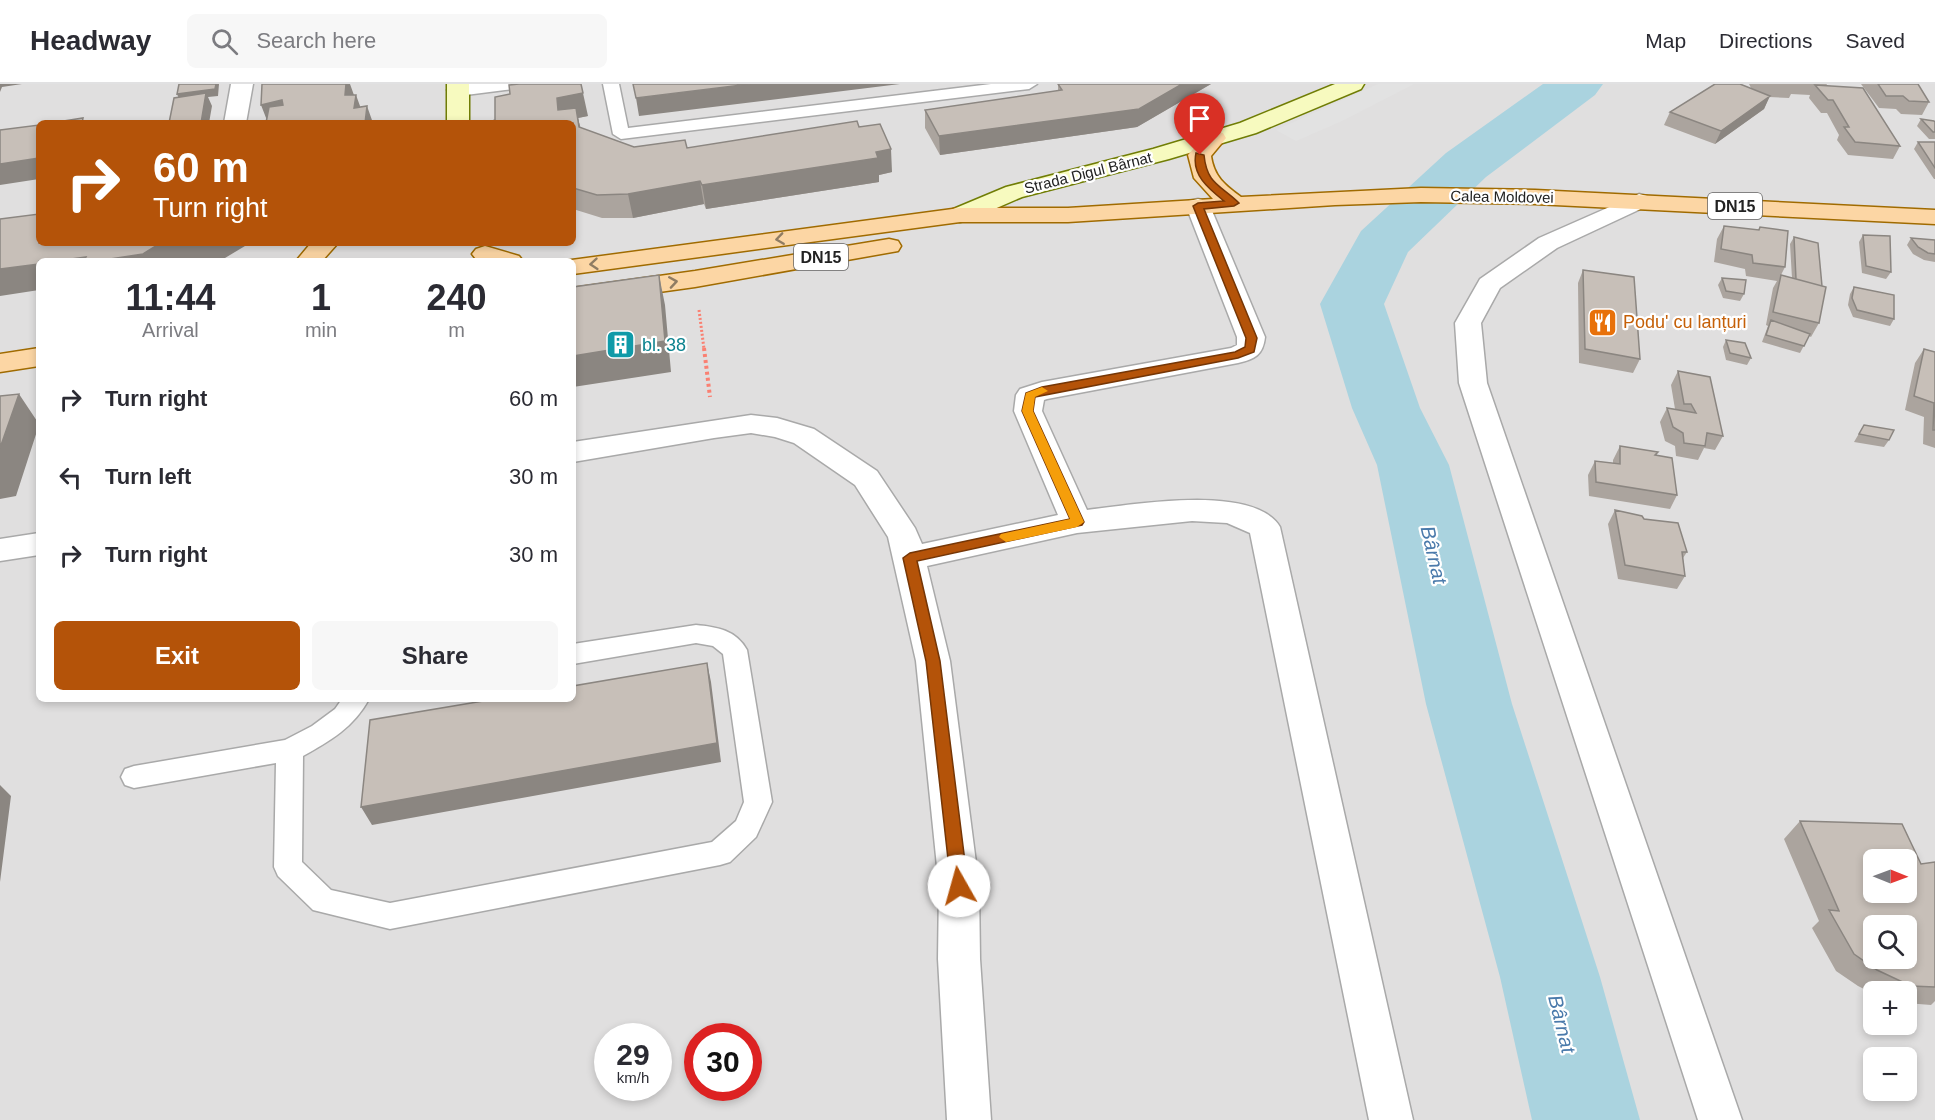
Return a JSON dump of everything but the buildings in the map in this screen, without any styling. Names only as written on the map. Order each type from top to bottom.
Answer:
[{"type":"main road","points":[[1215,138],[1200,155],[1201,170],[1210,185],[1234,203]]},
{"type":"main road","name":"Calea Moldovei","points":[[1068,215],[1234,203],[1421,195],[1639,201],[1935,217]]},
{"type":"main road","points":[[803,260],[838,241],[929,228],[960,215]]},
{"type":"main road","name":"DN15","points":[[576,266],[960,215],[1068,215]]},
{"type":"main road","name":"DN15","points":[[576,296],[695,279],[1068,215]]},
{"type":"main road","points":[[311,258],[322,246]]},
{"type":"main road","points":[[483,253],[500,258]]},
{"type":"street","points":[[236,120],[242,84]]},
{"type":"street","points":[[458,120],[458,87],[505,84]]},
{"type":"street","name":"Strada Digul Bârnat","points":[[960,215],[1014,192],[1161,154],[1248,128],[1353,84]]},
{"type":"street","points":[[1639,201],[1548,243],[1489,284],[1468,323],[1473,383],[1719,1120]]},
{"type":"street","points":[[1077,522],[1028,411],[1030,395],[1238,355],[1250,349],[1251,338],[1198,206]]},
{"type":"street","points":[[576,451],[714,428],[751,424],[777,428],[804,436],[866,478],[903,536],[933,661],[959,886],[959,959],[969,1120]]},
{"type":"street","points":[[910,558],[1077,522],[1192,510],[1232,512],[1264,527],[1391,1120]]},
{"type":"street","points":[[0,550],[36,544]]},
{"type":"lane","points":[[611,84],[621,134],[1029,84]]},
{"type":"lane","points":[[290,750],[288,867],[323,901],[390,916],[720,853],[746,829],[758,802],[735,650],[719,637],[696,634],[576,654]]},
{"type":"lane","points":[[134,777],[290,750],[321,733],[344,716],[354,702]]},
{"type":"path","points":[[695,279],[714,428]]},
{"type":"shaded area","points":[[0,84],[1935,84],[1935,1120],[0,1120]]},
{"type":"shaded area","points":[[1378,84],[1414,84],[1342,121],[1296,141],[1276,130]]},
{"type":"waterway","name":"Bârnat","points":[[1577,84],[1466,165],[1382,244],[1352,304],[1386,408],[1413,465],[1469,704],[1550,977],[1586,1120]]},
{"type":"slow traffic","points":[[1006,537],[1077,522],[1028,411],[1030,395],[1042,391]]},
{"type":"place","name":"Podu' cu lanțuri","points":[[1602,322]]},
{"type":"place","name":"bl. 38","points":[[621,345]]},
{"type":"route","points":[[959,886],[933,661],[910,558],[1077,522],[1028,411],[1030,395],[1238,355],[1250,349],[1251,338],[1198,206],[1234,203],[1210,185],[1201,170],[1200,155]]}]
